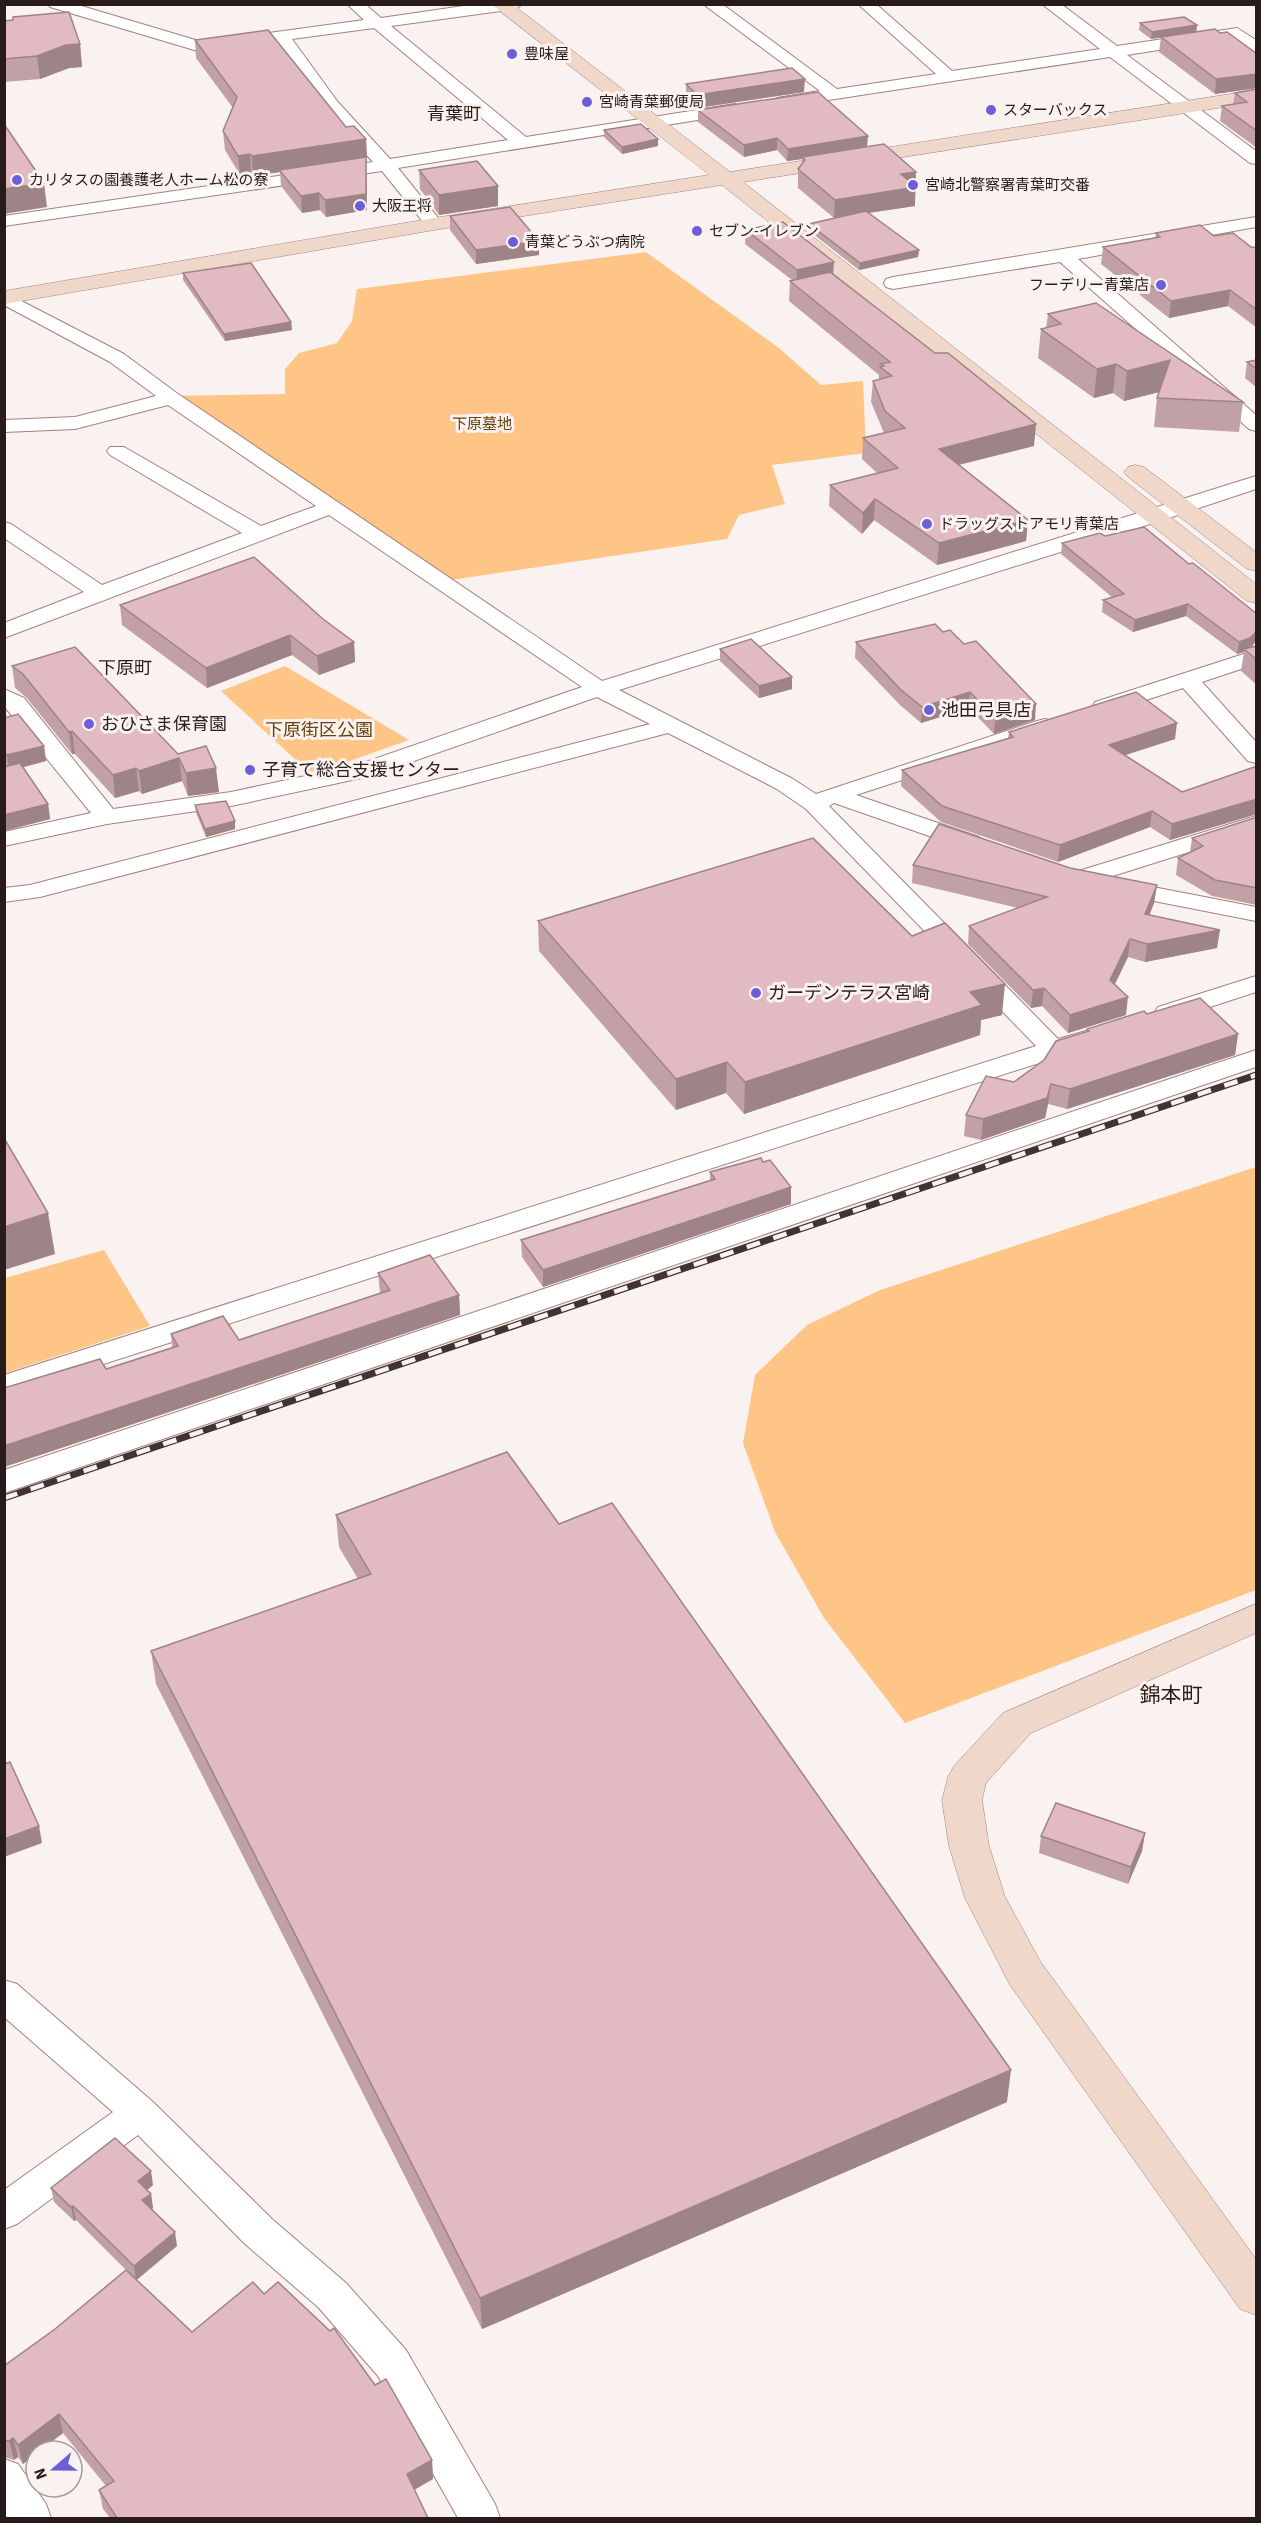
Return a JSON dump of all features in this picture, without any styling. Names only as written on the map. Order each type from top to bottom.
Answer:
[{"type":"street","points":[[56,4],[74,20],[118,22],[201,47],[509,5],[663,120],[751,176],[855,254]]},
{"type":"street","points":[[74,20],[99,4]]},
{"type":"street","points":[[355,4],[522,143]]},
{"type":"street","points":[[711,4],[834,94]]},
{"type":"street","points":[[866,4],[949,76]]},
{"type":"street","points":[[1050,4],[1257,159]]},
{"type":"street","points":[[4,221],[386,165],[759,105],[1237,33],[1257,47]]},
{"type":"street","points":[[281,36],[331,105],[386,165],[434,224]]},
{"type":"street","points":[[5,297],[434,224],[1257,96]]},
{"type":"street","points":[[663,120],[727,179],[1257,596]]},
{"type":"street","points":[[893,283],[1257,222]]},
{"type":"street","points":[[1219,228],[1238,243]]},
{"type":"street","points":[[1064,256],[1257,425]]},
{"type":"street","points":[[874,268],[919,304]]},
{"type":"street","points":[[5,297],[117,358],[171,398],[599,689],[785,784],[824,800],[989,849]]},
{"type":"street","points":[[962,338],[1024,387]]},
{"type":"street","points":[[4,426],[75,423],[171,398]]},
{"type":"street","points":[[117,451],[259,534]]},
{"type":"street","points":[[1117,458],[1257,564]]},
{"type":"street","points":[[4,840],[107,817],[231,798],[363,771],[599,689],[1156,516],[1257,482]]},
{"type":"street","points":[[4,632],[100,593],[332,507]]},
{"type":"street","points":[[4,528],[100,593]]},
{"type":"street","points":[[1087,712],[1257,657]]},
{"type":"street","points":[[1187,679],[1257,756]]},
{"type":"street","points":[[4,696],[16,703],[107,817]]},
{"type":"street","points":[[824,800],[1065,719]]},
{"type":"street","points":[[4,895],[31,892],[669,726]]},
{"type":"street","points":[[824,800],[1054,1050]]},
{"type":"street","points":[[1257,823],[1067,875],[1257,914]]},
{"type":"street","points":[[1144,1021],[1257,984]]},
{"type":"street","points":[[4,1386],[1110,1032]]},
{"type":"street","points":[[4,1482],[1257,1058]]},
{"type":"street","points":[[1257,1618],[1017,1723],[968,1777],[962,1800],[969,1846],[986,1898],[1025,1973],[1257,2295]]},
{"type":"street","points":[[4,1995],[140,2113],[258,2231],[332,2295],[392,2363],[480,2518]]},
{"type":"street","points":[[4,2212],[140,2113]]},
{"type":"street","points":[[4,2478],[31,2518]]},
{"type":"green space","name":"下原墓地","points":[[646,252],[779,348],[821,385],[863,381],[866,453],[772,465],[785,504],[739,515],[727,539],[444,581],[172,396],[285,394],[285,369],[299,353],[337,343],[352,321],[357,289]]},
{"type":"green space","name":"下原街区公園","points":[[285,666],[409,740],[330,768],[309,772],[221,691]]},
{"type":"green space","points":[[1256,1167],[1256,1590],[905,1723],[824,1618],[775,1532],[743,1443],[755,1375],[807,1325],[880,1290]]},
{"type":"green space","points":[[104,1250],[150,1326],[5,1373],[5,1278]]},
{"type":"building","points":[[69,12],[80,44],[66,45],[37,56],[4,59],[4,21],[13,20],[13,17]]},
{"type":"building","points":[[1184,17],[1197,25],[1152,32],[1140,23]]},
{"type":"building","points":[[1215,29],[1220,33],[1227,32],[1257,54],[1257,74],[1216,79],[1161,37]]},
{"type":"building","points":[[268,30],[346,127],[354,126],[366,139],[252,156],[250,154],[238,156],[223,131],[237,97],[195,40]]},
{"type":"building","points":[[792,68],[805,79],[697,95],[686,84]]},
{"type":"building","points":[[1257,89],[1257,131],[1222,106],[1247,102],[1235,93]]},
{"type":"building","points":[[818,92],[868,136],[788,149],[777,138],[744,145],[698,110]]},
{"type":"building","points":[[4,124],[44,183],[4,189]]},
{"type":"building","points":[[641,124],[658,139],[622,147],[604,130]]},
{"type":"building","points":[[884,144],[916,172],[901,174],[916,187],[835,200],[798,169],[805,160],[802,157]]},
{"type":"building","points":[[366,157],[366,194],[325,200],[319,193],[301,196],[279,170]]},
{"type":"building","points":[[477,161],[498,186],[439,195],[419,170]]},
{"type":"building","points":[[510,207],[539,241],[476,250],[450,216]]},
{"type":"building","points":[[866,211],[919,250],[860,263],[809,224]]},
{"type":"building","points":[[783,222],[834,262],[797,270],[746,230]]},
{"type":"building","points":[[1200,225],[1214,236],[1233,233],[1251,247],[1257,248],[1257,310],[1230,290],[1171,301],[1103,247],[1160,237],[1156,233]]},
{"type":"building","points":[[251,263],[291,322],[224,334],[183,273]]},
{"type":"building","points":[[830,272],[935,353],[948,353],[1036,424],[939,449],[1028,520],[939,543],[875,499],[863,513],[830,485],[898,468],[863,438],[905,428],[885,411],[873,381],[892,376],[880,367],[884,366],[881,364],[890,362],[790,281]]},
{"type":"building","points":[[1096,303],[1243,402],[1157,398],[1170,360],[1127,371],[1116,364],[1097,369],[1041,329],[1061,324],[1048,314]]},
{"type":"building","points":[[1257,360],[1257,369],[1247,362]]},
{"type":"building","points":[[1144,527],[1189,564],[1193,563],[1257,614],[1257,631],[1250,638],[1239,642],[1188,604],[1135,620],[1103,600],[1124,594],[1062,543],[1100,533],[1105,536]]},
{"type":"building","points":[[254,557],[323,619],[354,642],[317,656],[290,635],[206,668],[120,605]]},
{"type":"building","points":[[935,624],[943,632],[950,630],[964,644],[976,641],[1036,704],[995,718],[970,692],[922,707],[900,689],[856,642]]},
{"type":"building","points":[[751,639],[792,677],[759,686],[720,649]]},
{"type":"building","points":[[1257,646],[1257,660],[1244,649]]},
{"type":"building","name":"おひさま保育園","points":[[75,647],[178,754],[206,746],[216,768],[186,773],[179,758],[139,771],[136,768],[113,775],[72,731],[69,732],[23,674],[12,666]]},
{"type":"building","points":[[1136,692],[1177,723],[1109,745],[1182,792],[1257,766],[1257,799],[1172,824],[1152,811],[1060,845],[942,806],[902,770],[1013,737],[1009,732]]},
{"type":"building","points":[[18,714],[44,746],[7,755],[4,752],[4,718]]},
{"type":"building","points":[[20,763],[48,804],[4,815],[4,767]]},
{"type":"building","points":[[226,801],[235,821],[205,829],[195,805]]},
{"type":"building","points":[[1257,817],[1257,888],[1215,880],[1178,858],[1203,846],[1192,838]]},
{"type":"building","points":[[939,824],[1070,868],[1157,885],[1145,914],[1220,930],[1147,944],[1130,939],[1110,980],[1128,997],[1070,1015],[1044,988],[1033,990],[969,926],[1047,897],[913,865]]},
{"type":"building","name":"ガーデンテラス宮崎","points":[[813,838],[912,936],[945,923],[1005,984],[970,992],[982,1005],[745,1082],[727,1062],[676,1079],[538,921]]},
{"type":"building","points":[[1200,998],[1238,1034],[1070,1089],[1051,1084],[1047,1098],[983,1119],[966,1115],[986,1076],[1014,1082],[1044,1060],[1056,1041],[1144,1011],[1147,1014]]},
{"type":"building","points":[[4,1138],[48,1213],[4,1227]]},
{"type":"building","points":[[761,1158],[763,1162],[770,1160],[791,1187],[543,1270],[521,1240],[715,1179],[710,1172]]},
{"type":"building","points":[[430,1255],[459,1295],[4,1446],[4,1388],[100,1359],[106,1369],[178,1346],[171,1334],[223,1316],[239,1340],[390,1290],[378,1273]]},
{"type":"building","points":[[507,1452],[559,1524],[612,1503],[1011,2070],[480,2298],[151,1651],[371,1574],[336,1515]]},
{"type":"building","points":[[10,1762],[39,1826],[4,1839],[4,1764]]},
{"type":"building","points":[[1056,1803],[1145,1833],[1131,1867],[1041,1836]]},
{"type":"building","points":[[115,2138],[151,2171],[138,2181],[151,2194],[142,2200],[175,2232],[134,2266],[73,2206],[71,2207],[51,2188]]},
{"type":"building","points":[[126,2270],[192,2332],[253,2282],[264,2294],[278,2282],[330,2331],[334,2328],[375,2385],[386,2379],[432,2460],[407,2474],[428,2518],[117,2518],[99,2490],[114,2481],[84,2444],[84,2439],[80,2439],[59,2414],[18,2445],[13,2438],[9,2441],[4,2440],[4,2366],[55,2329]]},
{"type":"railway","points":[[4,1498],[1256,1075]]},
{"type":"place","name":"豊味屋","points":[[512,54]]},
{"type":"place","name":"宮崎青葉郵便局","points":[[587,102]]},
{"type":"place","name":"スターバックス","points":[[991,110]]},
{"type":"place","name":"カリタスの園養護老人ホーム松の寮","points":[[17,180]]},
{"type":"place","name":"宮崎北警察署青葉町交番","points":[[913,185]]},
{"type":"place","name":"大阪王将","points":[[360,206]]},
{"type":"place","name":"セブン-イレブン","points":[[697,231]]},
{"type":"place","name":"青葉どうぶつ病院","points":[[513,242]]},
{"type":"place","name":"フーデリー青葉店","points":[[1161,285]]},
{"type":"place","name":"ドラッグストアモリ青葉店","points":[[927,524]]},
{"type":"place","name":"池田弓具店","points":[[929,710]]},
{"type":"place","name":"おひさま保育園","points":[[89,724]]},
{"type":"place","name":"子育て総合支援センター","points":[[250,770]]},
{"type":"place","name":"ガーデンテラス宮崎","points":[[756,993]]},
{"type":"district","name":"青葉町","points":[[454,114]]},
{"type":"district","name":"下原町","points":[[125,668]]},
{"type":"district","name":"錦本町","points":[[1171,1695]]}]
